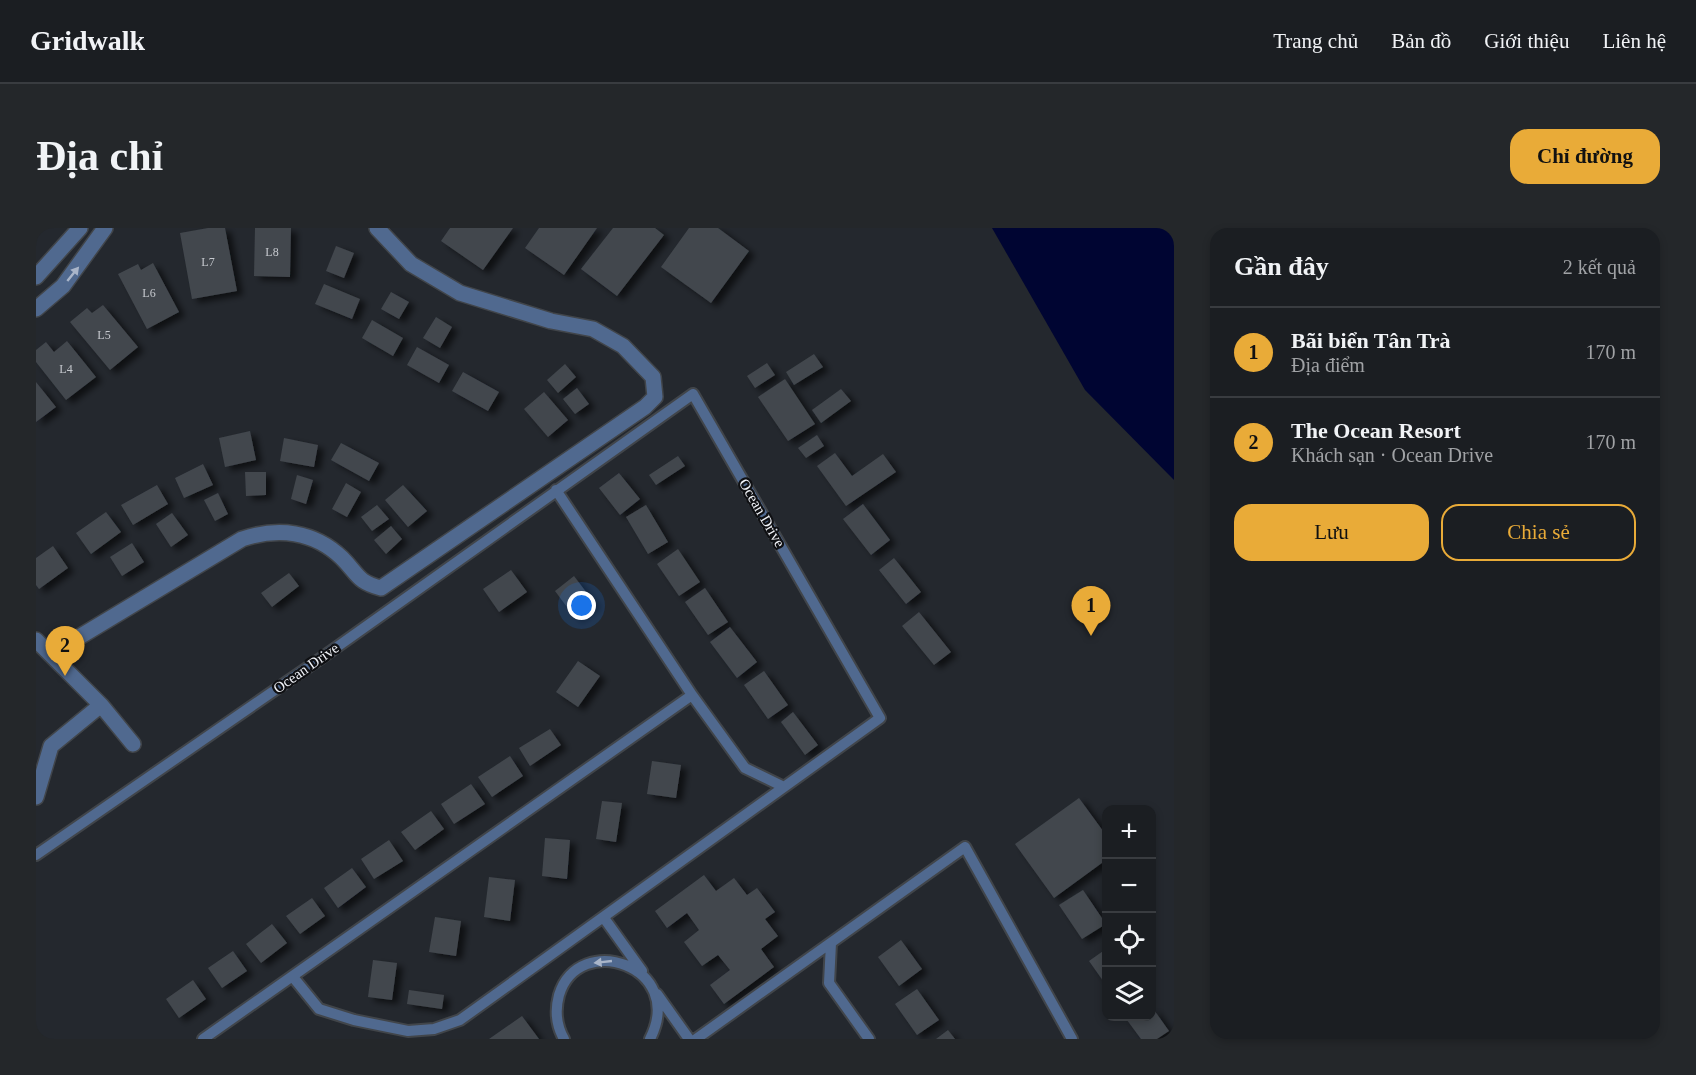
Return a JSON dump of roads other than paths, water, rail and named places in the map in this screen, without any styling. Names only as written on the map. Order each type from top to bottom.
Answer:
[{"type":"street","points":[[36,277],[80,228]]},
{"type":"street","points":[[36,309],[63,286],[105,228]]},
{"type":"street","points":[[51,654],[242,539],[256,534],[287,532],[318,540],[344,560],[357,578],[366,584],[381,588],[395,581],[645,407],[655,397],[653,377],[623,346],[593,328],[551,321],[459,293],[411,264],[377,228]]},
{"type":"street","points":[[36,640],[101,705],[133,744]]},
{"type":"street","points":[[36,797],[51,747],[101,705]]},
{"type":"lane","name":"Ocean Drive","points":[[36,855],[320,659],[693,394],[880,718],[459,1020],[434,1029],[408,1031],[383,1027],[319,1009],[293,977]]},
{"type":"lane","points":[[556,490],[692,695],[745,768],[784,787]]},
{"type":"lane","points":[[203,1039],[692,695]]},
{"type":"lane","points":[[696,1039],[965,847],[1072,1039]]},
{"type":"lane","points":[[604,918],[689,1039]]},
{"type":"lane","points":[[831,943],[829,982],[869,1039]]},
{"type":"lane","points":[[564,1039],[557,1022],[556,1005],[561,988],[571,975],[585,965],[602,960],[619,962],[635,968],[648,980],[656,994],[658,1011],[656,1027],[650,1039]]},
{"type":"water","points":[[992,228],[1174,228],[1174,480],[1085,390]]},
{"type":"place","name":"Bãi biển Tân Trà","points":[[1091,636]]},
{"type":"place","name":"The Ocean Resort","points":[[65,676]]}]
